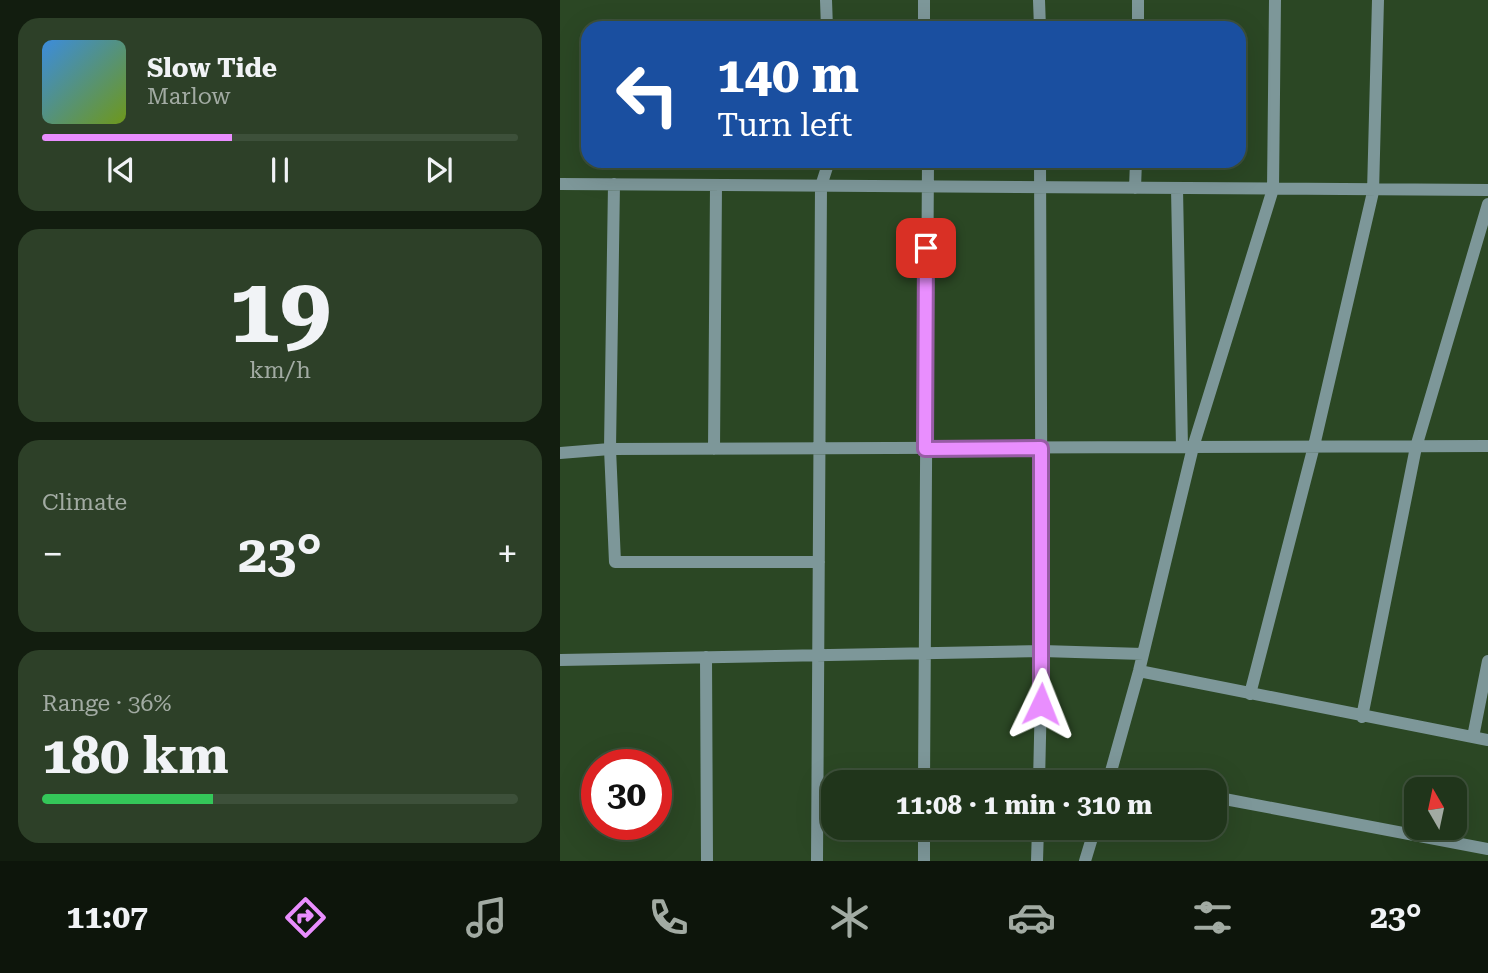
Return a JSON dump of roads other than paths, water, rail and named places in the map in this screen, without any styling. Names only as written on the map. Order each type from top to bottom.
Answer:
[{"type":"street","points":[[826,0],[827,21]]},
{"type":"street","points":[[924,0],[925,21]]},
{"type":"street","points":[[1040,0],[1040,21]]},
{"type":"street","points":[[1138,0],[1138,21]]},
{"type":"street","points":[[1111,770],[1139,671],[1187,447],[1273,189],[1275,0]]},
{"type":"street","points":[[1250,694],[1314,446],[1373,192],[1378,0]]},
{"type":"street","points":[[817,861],[821,186],[827,168]]},
{"type":"street","points":[[924,770],[928,168]]},
{"type":"street","points":[[1039,770],[1042,651],[1040,168]]},
{"type":"street","points":[[1135,188],[1136,168]]},
{"type":"street","points":[[560,184],[1373,192],[1488,190]]},
{"type":"street","points":[[614,184],[610,449],[615,562],[819,562]]},
{"type":"street","points":[[714,449],[716,186]]},
{"type":"street","points":[[1177,189],[1187,447]]},
{"type":"street","points":[[1362,717],[1416,447],[1488,204]]},
{"type":"street","points":[[560,453],[610,449],[1488,446]]},
{"type":"street","points":[[560,660],[1042,651],[1143,654]]},
{"type":"street","points":[[706,657],[707,861]]},
{"type":"street","points":[[1473,737],[1488,661]]},
{"type":"street","points":[[1139,671],[1488,740]]},
{"type":"street","points":[[1227,799],[1488,849]]},
{"type":"street","points":[[924,840],[924,861]]},
{"type":"street","points":[[1037,861],[1038,840]]},
{"type":"street","points":[[1085,861],[1091,840]]}]
